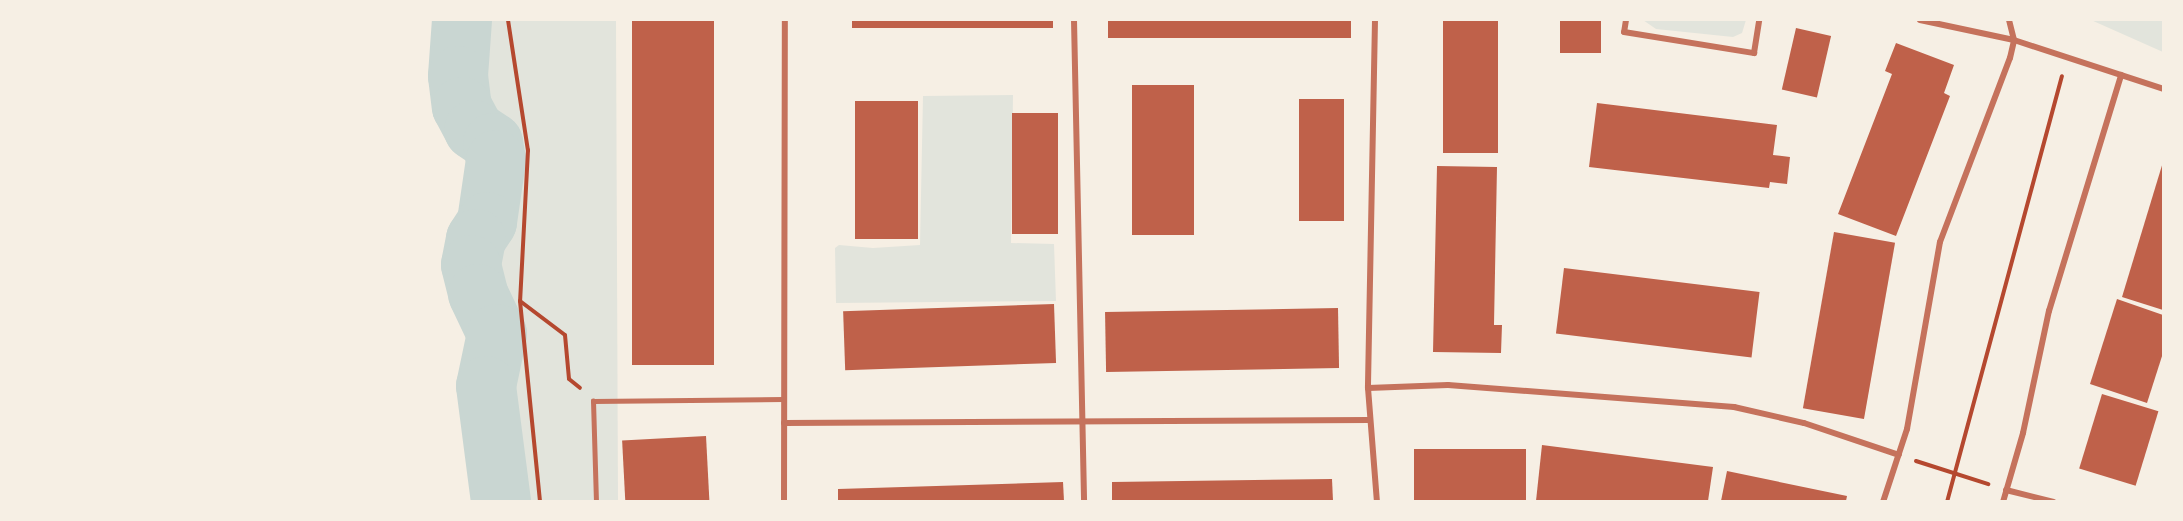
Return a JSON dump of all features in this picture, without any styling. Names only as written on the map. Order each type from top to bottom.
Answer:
[{"type":"street","points":[[784,501],[785,20]]},
{"type":"street","points":[[1074,20],[1080,423],[1084,501]]},
{"type":"street","points":[[1375,20],[1368,388],[1377,501]]},
{"type":"street","points":[[1626,20],[1624,32],[1754,53],[1760,20]]},
{"type":"street","points":[[1920,20],[2014,40],[2066,59],[2163,89]]},
{"type":"street","points":[[1883,501],[1907,429],[1940,242],[2014,40],[2010,20]]},
{"type":"street","points":[[2003,501],[2023,433],[2049,311],[2121,75]]},
{"type":"street","points":[[1368,388],[1460,386],[1734,407],[1804,423],[1899,455]]},
{"type":"street","points":[[784,423],[1369,420]]},
{"type":"street","points":[[2006,490],[2054,501]]},
{"type":"lane","points":[[596,501],[593,401],[783,399]]},
{"type":"path","points":[[508,20],[528,150],[520,301],[540,501]]},
{"type":"path","points":[[1947,501],[2066,59]]},
{"type":"path","points":[[520,301],[565,335],[569,379],[593,401]]},
{"type":"path","points":[[1899,455],[2006,490]]},
{"type":"shaded area","points":[[477,20],[616,20],[618,501],[505,501]]},
{"type":"shaded area","points":[[1643,20],[1746,20],[1742,33],[1733,37],[1656,29]]},
{"type":"shaded area","points":[[2091,20],[2163,20],[2163,52]]},
{"type":"shaded area","points":[[1013,95],[1011,243],[1054,244],[1056,301],[836,303],[835,248],[839,245],[873,248],[920,245],[923,96]]},
{"type":"building","points":[[632,20],[714,20],[714,365],[632,365]]},
{"type":"building","points":[[852,20],[1053,20],[1053,28],[852,28]]},
{"type":"building","points":[[1108,20],[1351,20],[1351,38],[1108,38]]},
{"type":"building","points":[[1443,20],[1498,20],[1498,153],[1443,153]]},
{"type":"building","points":[[1560,20],[1601,20],[1601,53],[1560,53]]},
{"type":"building","points":[[1796,28],[1831,36],[1817,97],[1782,89]]},
{"type":"building","points":[[1896,43],[1954,65],[1944,93],[1950,96],[1896,236],[1838,214],[1892,74],[1885,71]]},
{"type":"building","points":[[1132,85],[1194,85],[1194,235],[1132,235]]},
{"type":"building","points":[[1299,99],[1344,99],[1344,221],[1299,221]]},
{"type":"building","points":[[855,101],[918,101],[918,239],[855,239]]},
{"type":"building","points":[[1597,103],[1777,125],[1773,155],[1790,157],[1787,184],[1770,182],[1769,188],[1589,167]]},
{"type":"building","points":[[1012,113],[1058,113],[1058,234],[1012,234]]},
{"type":"building","points":[[2163,162],[2163,310],[2122,297]]},
{"type":"building","points":[[1437,166],[1497,167],[1494,325],[1502,325],[1501,353],[1433,352]]},
{"type":"building","points":[[1834,232],[1895,243],[1864,419],[1803,408]]},
{"type":"building","points":[[1564,268],[1760,292],[1751,358],[1556,334]]},
{"type":"building","points":[[2117,299],[2163,315],[2163,353],[2147,403],[2090,384]]},
{"type":"building","points":[[1054,304],[1056,363],[845,370],[843,311]]},
{"type":"building","points":[[1338,308],[1339,368],[1106,372],[1105,312]]},
{"type":"building","points":[[2102,394],[2158,411],[2136,486],[2079,469]]},
{"type":"building","points":[[706,436],[709,501],[625,502],[622,440]]},
{"type":"building","points":[[1542,445],[1713,467],[1708,501],[1536,501]]},
{"type":"building","points":[[1414,449],[1526,449],[1526,501],[1414,501]]},
{"type":"building","points":[[1727,471],[1847,496],[1846,501],[1721,501]]},
{"type":"building","points":[[1332,479],[1333,501],[1112,501],[1112,482]]},
{"type":"building","points":[[1063,482],[1064,501],[838,501],[838,489]]},
{"type":"waterway","points":[[462,20],[458,76],[462,107],[474,130],[493,143],[496,160],[487,222],[476,239],[471,265],[478,294],[497,334],[486,386],[501,502]]}]
